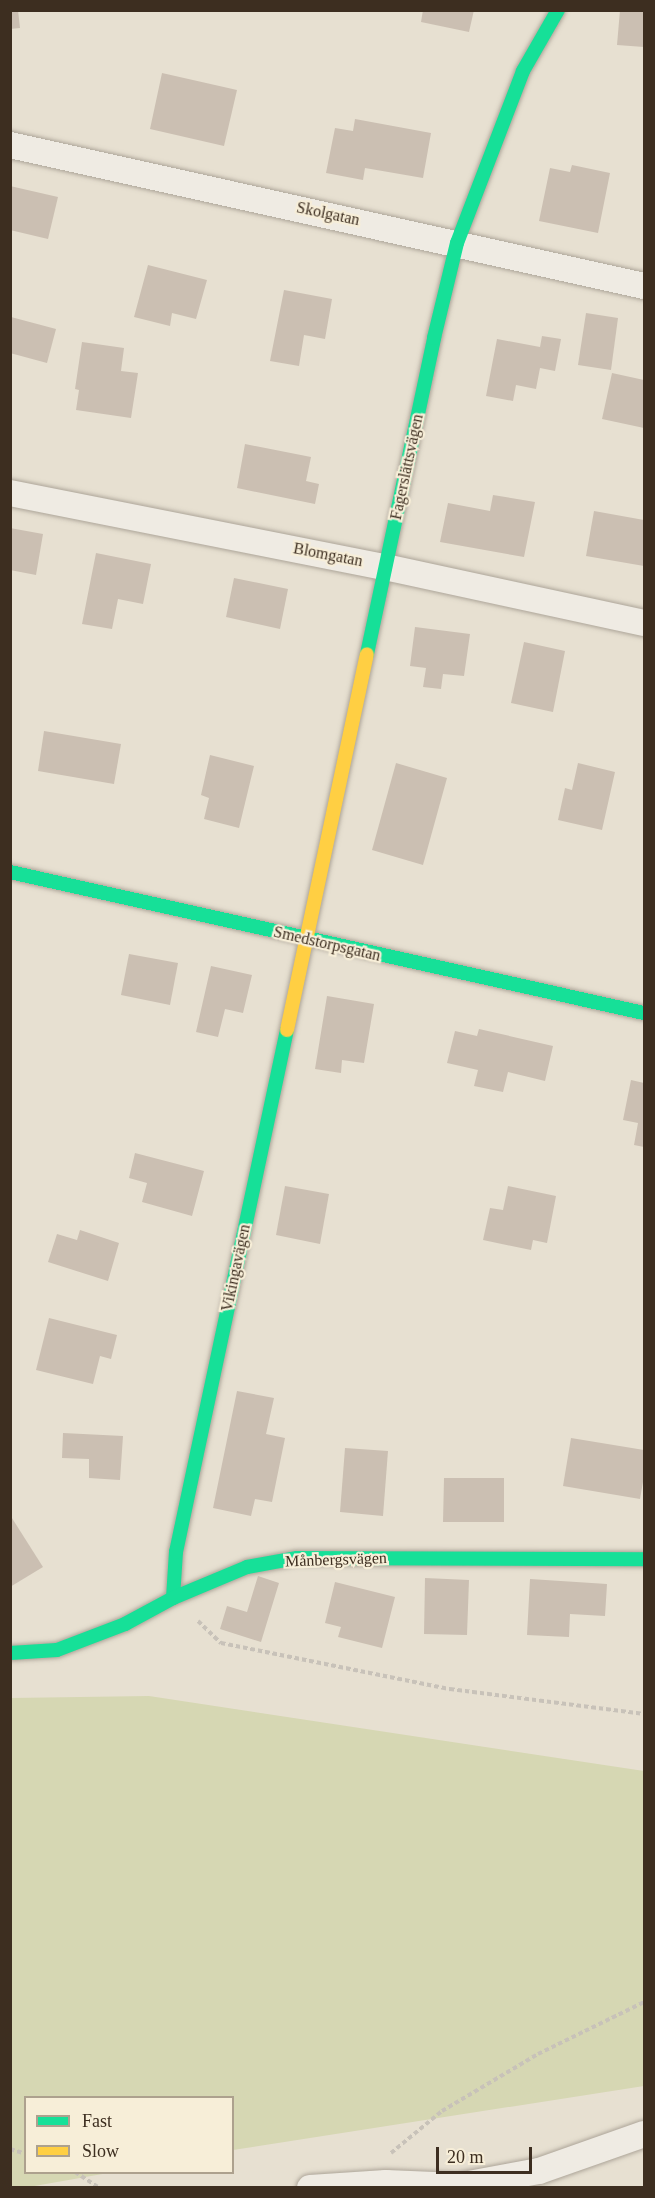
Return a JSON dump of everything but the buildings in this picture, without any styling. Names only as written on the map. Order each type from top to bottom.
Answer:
[{"type":"street","name":"Fagerslättsvägen","points":[[306,939],[385,567],[458,243],[523,71],[558,10]]},
{"type":"street","name":"Skolgatan","points":[[10,145],[645,286]]},
{"type":"street","name":"Blomgatan","points":[[10,492],[385,567],[645,623]]},
{"type":"street","name":"Smedstorpsgatan","points":[[10,872],[645,1013]]},
{"type":"street","name":"Vikingavägen","points":[[173,1598],[176,1552],[306,939]]},
{"type":"street","name":"Månbergsvägen","points":[[10,1653],[57,1650],[125,1624],[173,1598],[247,1567],[297,1558],[645,1559]]},
{"type":"street","points":[[310,2187],[386,2183],[458,2186],[539,2171],[645,2134]]},
{"type":"path","points":[[173,1598],[221,1643],[450,1689],[645,1714]]},
{"type":"path","points":[[386,2183],[389,2155],[442,2111],[538,2054],[645,2002]]},
{"type":"path","points":[[78,2174],[100,2187]]},
{"type":"green space","points":[[149,1696],[644,1771],[644,2086],[234,2150],[234,2096],[24,2096],[24,2174],[102,2174],[29,2187],[11,2187],[11,1698]]},
{"type":"traffic: fast","points":[[367,654],[434,338],[457,243],[523,71],[558,10]]},
{"type":"traffic: fast","points":[[10,872],[644,1013]]},
{"type":"traffic: fast","points":[[173,1598],[176,1552],[287,1030]]},
{"type":"traffic: fast","points":[[10,1653],[57,1650],[125,1624],[173,1598],[247,1567],[297,1558],[644,1559]]},
{"type":"traffic: slow","points":[[287,1030],[367,654]]}]
